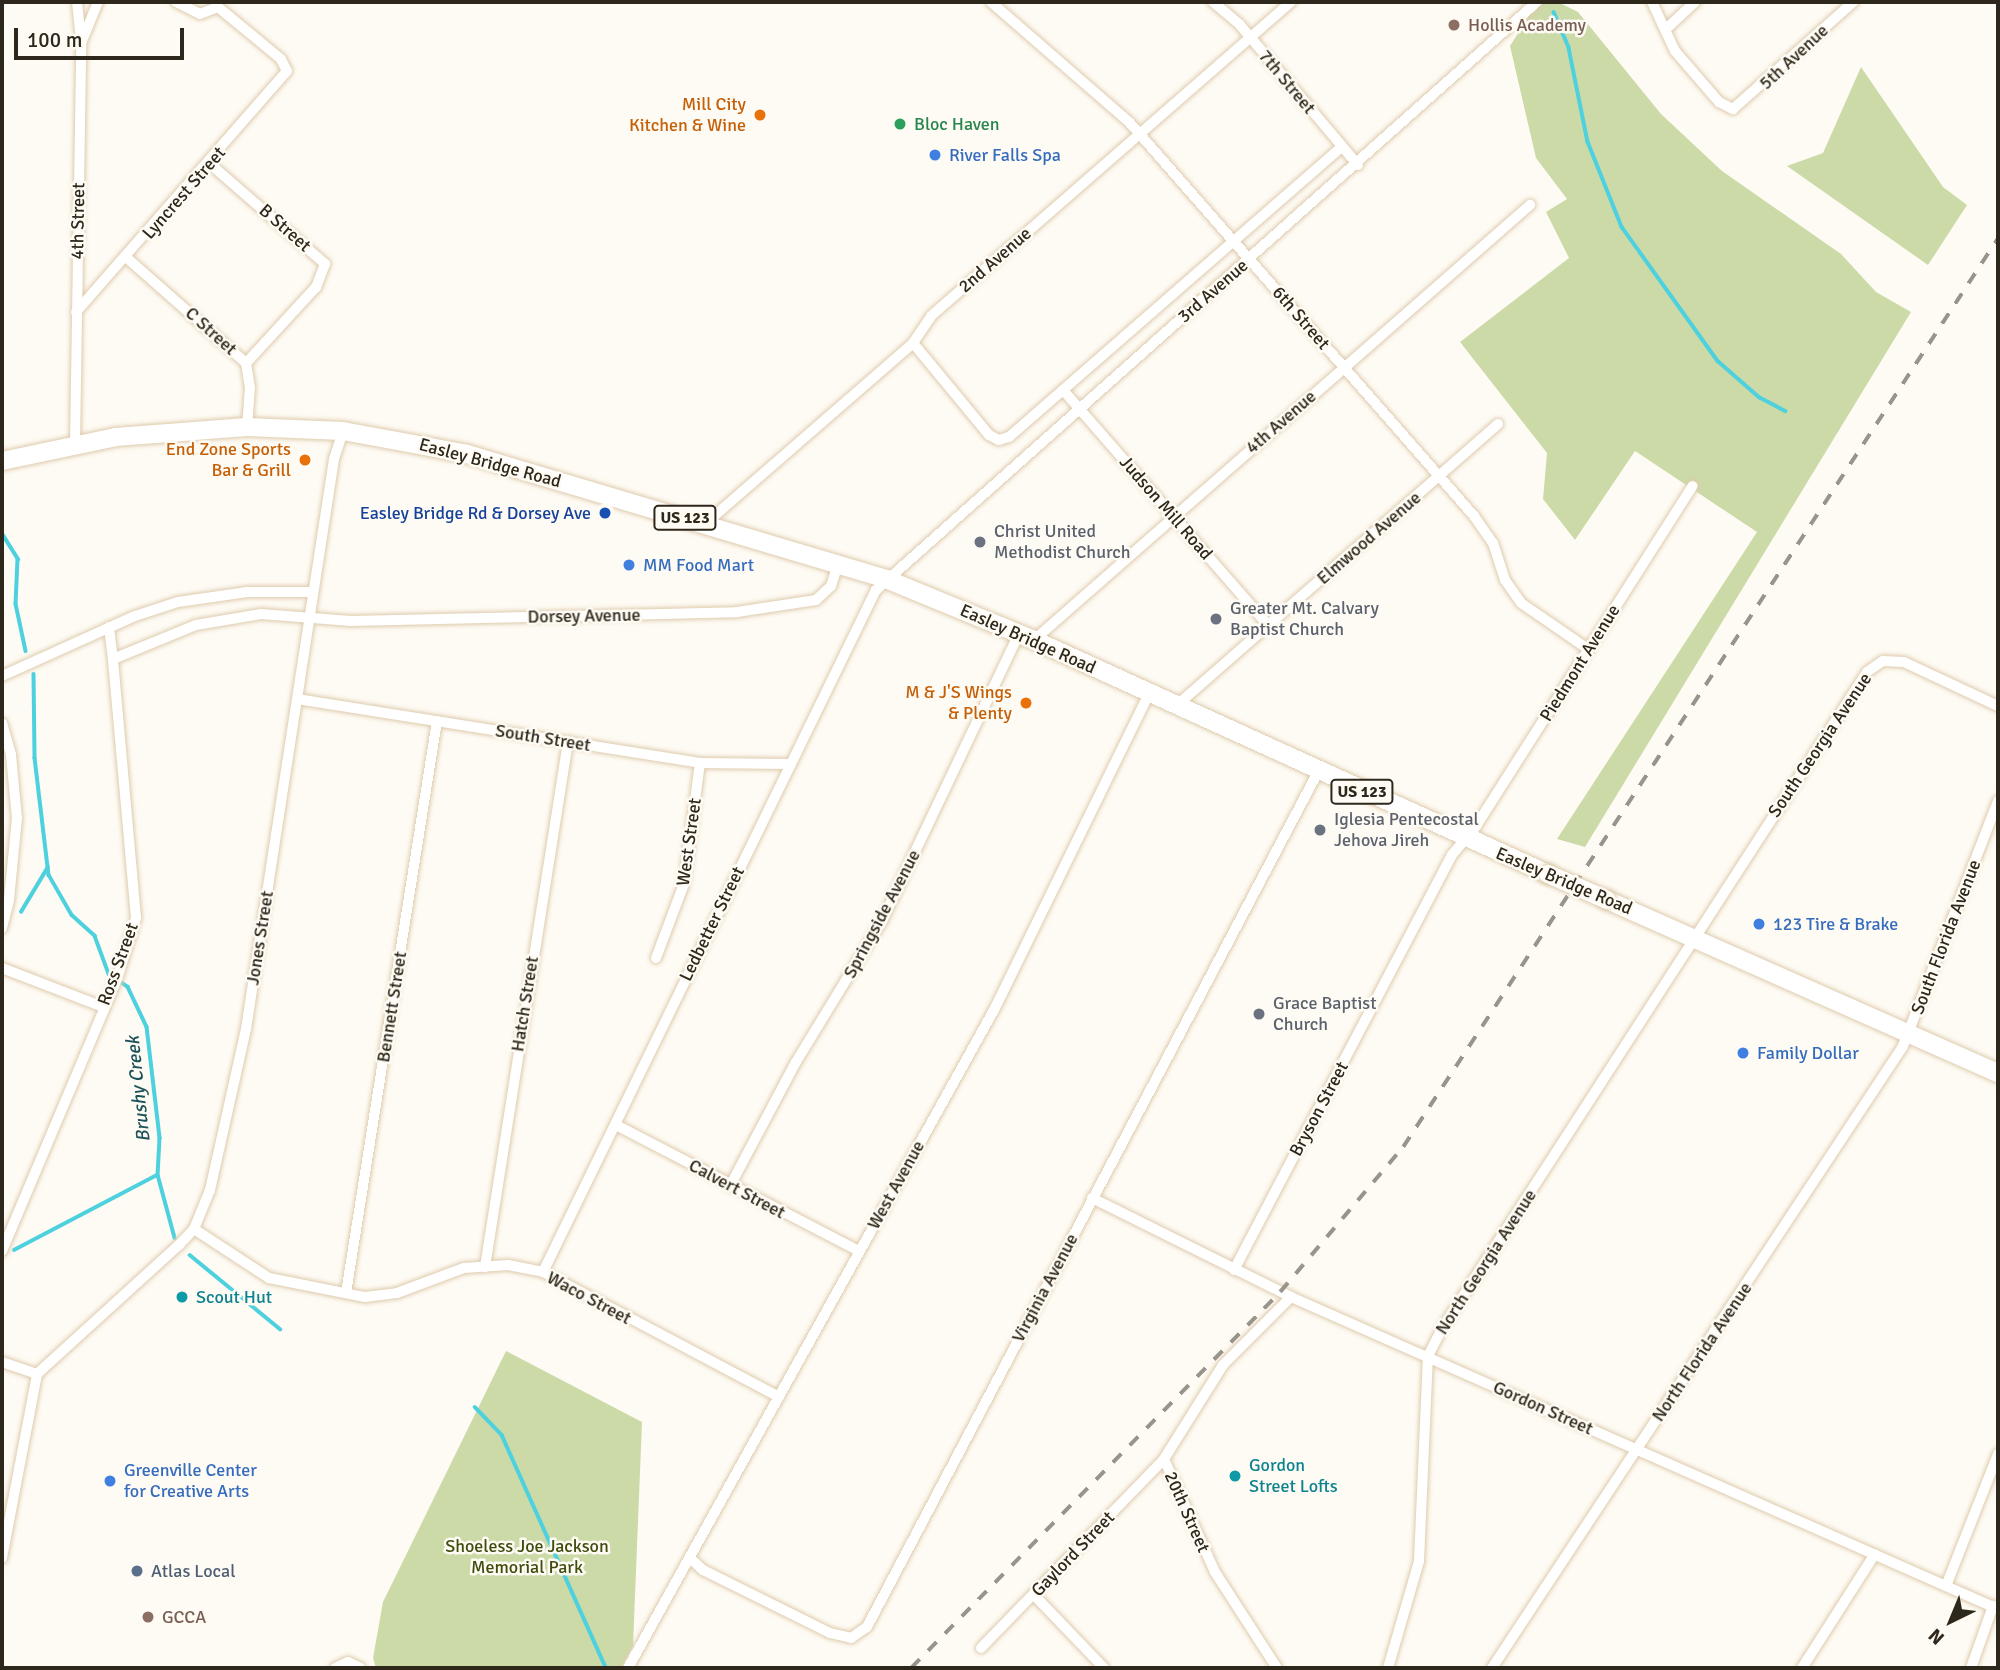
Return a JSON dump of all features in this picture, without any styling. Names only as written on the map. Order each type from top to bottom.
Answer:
[{"type":"highway","name":"Easley Bridge Road","points":[[2,461],[75,444],[151,432],[247,427],[343,431],[467,454],[886,579],[1026,637],[1465,838],[1998,1073]]},
{"type":"street","points":[[77,2],[81,43]]},
{"type":"street","name":"4th Street","points":[[75,444],[81,43],[99,2]]},
{"type":"street","points":[[176,2],[200,14],[221,4]]},
{"type":"street","name":"6th Street","points":[[991,2],[1140,134],[1440,476],[1493,543],[1505,580],[1521,603],[1588,649]]},
{"type":"street","name":"7th Street","points":[[1213,2],[1250,38],[1358,164]]},
{"type":"street","name":"2nd Avenue","points":[[705,524],[913,343],[931,316],[1292,2]]},
{"type":"street","name":"3rd Avenue","points":[[886,579],[1358,164],[1537,2]]},
{"type":"street","points":[[1652,2],[1666,29],[1695,2]]},
{"type":"street","name":"5th Avenue","points":[[1666,29],[1675,51],[1719,102],[1733,109],[1853,2]]},
{"type":"street","name":"Lyncrest Street","points":[[76,312],[127,258],[287,71],[281,59],[221,4]]},
{"type":"street","name":"3rd Avenue","points":[[913,343],[993,438],[1009,437],[1342,147]]},
{"type":"street","name":"B Street","points":[[209,163],[325,264],[316,287],[246,363]]},
{"type":"street","name":"4th Avenue","points":[[1026,637],[1173,517],[1530,205]]},
{"type":"street","name":"C Street","points":[[127,258],[246,363],[250,387],[247,427]]},
{"type":"street","name":"Judson Mill Road","points":[[1063,390],[1269,626]]},
{"type":"street","name":"Elmwood Avenue","points":[[1176,706],[1498,424]]},
{"type":"street","name":"Jones Street","points":[[37,1374],[194,1229],[211,1190],[246,1029],[313,592],[343,431]]},
{"type":"street","name":"Piedmont Avenue","points":[[1465,838],[1692,486]]},
{"type":"street","name":"Dorsey Avenue","points":[[309,619],[351,621],[766,609],[822,597],[831,586],[838,565]]},
{"type":"street","name":"Ledbetter Street","points":[[543,1272],[790,764],[886,579]]},
{"type":"street","points":[[2,676],[109,627],[201,597],[313,592]]},
{"type":"street","points":[[113,659],[175,632],[220,619],[261,614],[309,619]]},
{"type":"street","name":"Ross Street","points":[[2,1251],[118,976],[134,931],[137,901],[109,627]]},
{"type":"street","name":"Springside Avenue","points":[[730,1185],[796,1062],[882,921],[1026,637]]},
{"type":"street","name":"South Georgia Avenue","points":[[1696,939],[1871,668],[1883,662],[1904,662],[1998,706]]},
{"type":"street","name":"West Avenue","points":[[628,1668],[995,1008],[1149,694]]},
{"type":"street","name":"South Street","points":[[297,699],[700,763],[790,764]]},
{"type":"street","name":"Bennett Street","points":[[346,1293],[437,721]]},
{"type":"street","points":[[2,723],[11,755],[17,818],[9,900],[2,928]]},
{"type":"street","name":"Hatch Street","points":[[485,1267],[568,742]]},
{"type":"street","name":"West Street","points":[[656,958],[684,884],[700,763]]},
{"type":"street","name":"Virginia Avenue","points":[[690,1558],[715,1576],[830,1633],[852,1638],[864,1631],[1318,772]]},
{"type":"street","name":"South Florida Avenue","points":[[1908,1034],[1998,801]]},
{"type":"street","name":"Bryson Street","points":[[1234,1270],[1465,838]]},
{"type":"street","name":"North Georgia Avenue","points":[[1388,1668],[1419,1561],[1429,1356],[1696,939]]},
{"type":"street","points":[[2,968],[103,1007]]},
{"type":"street","name":"North Florida Avenue","points":[[1492,1668],[1908,1034]]},
{"type":"street","name":"Calvert Street","points":[[616,1125],[859,1251]]},
{"type":"street","name":"Gordon Street","points":[[1092,1198],[1291,1297],[1995,1608]]},
{"type":"street","name":"Waco Street","points":[[194,1229],[269,1278],[346,1293],[387,1295],[454,1270],[508,1265],[543,1272],[779,1397]]},
{"type":"street","name":"20th Street","points":[[1277,1668],[1215,1572],[1164,1460],[1223,1365],[1291,1297]]},
{"type":"street","points":[[2,1362],[37,1374],[2,1558]]},
{"type":"street","points":[[1946,1586],[1998,1454]]},
{"type":"street","name":"Gaylord Street","points":[[981,1648],[1164,1460]]},
{"type":"street","points":[[1802,1668],[1875,1554]]},
{"type":"street","points":[[1034,1595],[1104,1668]]},
{"type":"street","points":[[1971,1668],[1995,1608]]},
{"type":"street","points":[[340,1665],[361,1668]]},
{"type":"green space","points":[[1538,2],[1558,2],[1578,12],[1661,114],[1722,171],[1841,254],[1876,292],[1911,312],[1585,847],[1557,839],[1757,532],[1635,451],[1575,540],[1543,499],[1547,453],[1460,342],[1569,258],[1546,212],[1567,199],[1536,158],[1510,46]]},
{"type":"green space","points":[[1861,67],[1943,187],[1967,205],[1928,265],[1787,166],[1823,153]]},
{"type":"green space","name":"Shoeless Joe Jackson Memorial Park","points":[[506,1351],[642,1422],[633,1646],[621,1668],[376,1668],[373,1658],[383,1602]]},
{"type":"waterway","points":[[1554,12],[1569,48],[1588,142],[1622,227],[1718,361],[1759,397],[1785,411]]},
{"type":"waterway","name":"Brushy Creek","points":[[2,533],[18,559],[16,604],[26,651]]},
{"type":"waterway","name":"Brushy Creek","points":[[34,674],[35,758],[49,875],[72,915],[95,936],[109,974],[128,987],[147,1027],[160,1138],[158,1175],[175,1238]]},
{"type":"waterway","points":[[21,912],[48,867]]},
{"type":"waterway","points":[[14,1250],[157,1175]]},
{"type":"waterway","name":"Brushy Creek","points":[[190,1255],[280,1329]]},
{"type":"waterway","name":"Brushy Creek","points":[[475,1407],[502,1435],[606,1668]]},
{"type":"railway","points":[[911,1668],[1280,1292],[1403,1147],[1998,238]]},
{"type":"place","name":"Hollis Academy","points":[[1454,25]]},
{"type":"place","name":"Mill City Kitchen & Wine","points":[[760,115]]},
{"type":"place","name":"Bloc Haven","points":[[900,124]]},
{"type":"place","name":"River Falls Spa","points":[[935,155]]},
{"type":"place","name":"End Zone Sports Bar & Grill","points":[[305,460]]},
{"type":"place","name":"Easley Bridge Rd & Dorsey Ave","points":[[605,513]]},
{"type":"place","name":"Christ United Methodist Church","points":[[980,542]]},
{"type":"place","name":"MM Food Mart","points":[[629,565]]},
{"type":"place","name":"Greater Mt. Calvary Baptist Church","points":[[1216,619]]},
{"type":"place","name":"M & J'S Wings & Plenty","points":[[1026,703]]},
{"type":"place","name":"Iglesia Pentecostal Jehova Jireh","points":[[1320,830]]},
{"type":"place","name":"123 Tire & Brake","points":[[1759,924]]},
{"type":"place","name":"Grace Baptist Church","points":[[1259,1014]]},
{"type":"place","name":"Family Dollar","points":[[1743,1053]]},
{"type":"place","name":"Scout Hut","points":[[182,1297]]},
{"type":"place","name":"Gordon Street Lofts","points":[[1235,1476]]},
{"type":"place","name":"Greenville Center for Creative Arts","points":[[110,1481]]},
{"type":"place","name":"Atlas Local","points":[[137,1571]]},
{"type":"place","name":"GCCA","points":[[148,1617]]}]
